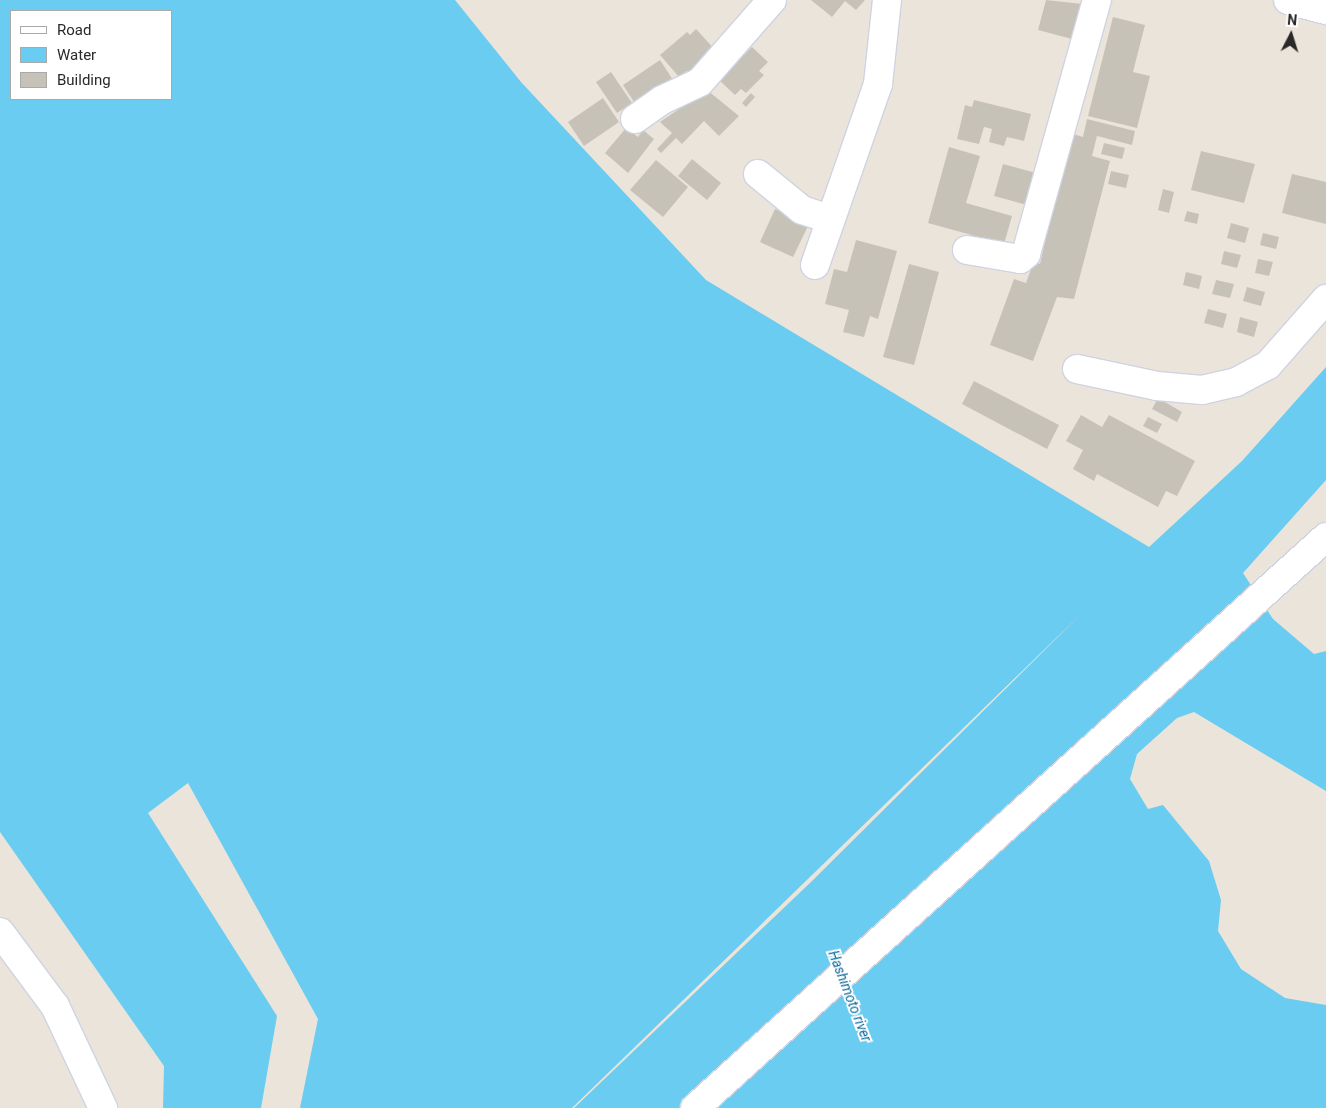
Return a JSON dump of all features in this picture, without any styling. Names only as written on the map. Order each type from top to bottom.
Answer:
[{"type":"street","points":[[635,119],[662,100],[700,82],[772,0]]},
{"type":"street","points":[[815,265],[878,84],[887,0]]},
{"type":"street","points":[[966,250],[1020,258],[1026,254],[1097,0]]},
{"type":"street","points":[[1288,0],[1326,10]]},
{"type":"street","points":[[758,174],[802,210],[830,220]]},
{"type":"street","points":[[1077,369],[1156,386],[1193,389],[1236,382],[1268,365],[1326,299]]},
{"type":"street","points":[[695,1108],[1326,537]]},
{"type":"street","points":[[0,932],[55,1006],[100,1107]]},
{"type":"water","name":"Hashimoto river","points":[[0,0],[455,0],[521,82],[706,280],[1149,547],[1242,461],[1326,367],[1326,480],[1243,573],[1273,619],[1314,654],[1326,651],[1326,791],[1194,712],[1177,718],[1137,754],[1130,779],[1148,809],[1163,805],[1209,861],[1221,900],[1218,931],[1241,969],[1285,998],[1326,1005],[1326,1108],[574,1108],[811,882],[1084,611],[572,1108],[163,1108],[164,1066],[0,832]]},
{"type":"pier","points":[[188,783],[318,1019],[300,1108],[261,1108],[277,1016],[148,813]]},
{"type":"building","points":[[811,0],[865,0],[856,10],[845,1],[832,17]]},
{"type":"building","points":[[1046,0],[1082,4],[1072,39],[1038,30]]},
{"type":"building","points":[[1113,17],[1145,25],[1133,72],[1150,76],[1137,128],[1088,116]]},
{"type":"building","points":[[696,29],[717,52],[690,75],[686,71],[679,77],[660,55],[687,32],[690,35]]},
{"type":"building","points":[[752,47],[768,62],[759,71],[764,75],[746,93],[741,89],[735,95],[719,80]]},
{"type":"building","points":[[660,60],[675,83],[638,108],[623,85]]},
{"type":"building","points":[[611,72],[632,103],[617,113],[596,82]]},
{"type":"building","points":[[707,90],[739,116],[719,136],[704,121],[682,144],[676,138],[661,153],[657,149],[672,133],[660,122]]},
{"type":"building","points":[[751,93],[755,97],[746,107],[742,103]]},
{"type":"building","points":[[603,98],[619,122],[584,146],[568,122]]},
{"type":"building","points":[[974,100],[1031,114],[1024,141],[1007,137],[1004,146],[989,142],[992,129],[984,127],[979,144],[957,139],[965,105],[972,107]]},
{"type":"building","points":[[1087,119],[1135,131],[1132,145],[1097,136],[1092,156],[1110,161],[1074,299],[1057,297],[1033,361],[990,345],[1014,279],[1026,283],[1034,261],[1040,264],[1070,133],[1083,137]]},
{"type":"building","points":[[626,128],[638,137],[643,130],[654,139],[628,173],[605,153]]},
{"type":"building","points":[[1104,143],[1125,148],[1122,159],[1101,154]]},
{"type":"building","points":[[949,147],[980,156],[966,203],[1012,216],[1004,244],[928,223]]},
{"type":"building","points":[[1201,151],[1255,164],[1244,203],[1191,190]]},
{"type":"building","points":[[692,159],[721,183],[707,200],[678,176]]},
{"type":"building","points":[[656,160],[688,187],[663,217],[630,190]]},
{"type":"building","points":[[1003,164],[1036,173],[1027,205],[994,196]]},
{"type":"building","points":[[1111,171],[1129,175],[1126,188],[1108,184]]},
{"type":"building","points":[[1292,174],[1326,182],[1326,224],[1282,213]]},
{"type":"building","points":[[1163,189],[1174,192],[1169,213],[1158,210]]},
{"type":"building","points":[[775,209],[809,224],[793,257],[760,242]]},
{"type":"building","points":[[1187,211],[1199,214],[1197,224],[1184,221]]},
{"type":"building","points":[[1231,223],[1249,228],[1245,243],[1227,238]]},
{"type":"building","points":[[1263,233],[1279,237],[1276,249],[1260,245]]},
{"type":"building","points":[[856,240],[897,251],[878,319],[870,316],[864,337],[843,332],[849,310],[825,304],[834,269],[847,272]]},
{"type":"building","points":[[1224,251],[1241,255],[1237,268],[1221,264]]},
{"type":"building","points":[[1258,259],[1273,262],[1269,276],[1255,273]]},
{"type":"building","points":[[909,264],[939,272],[914,365],[883,357]]},
{"type":"building","points":[[1186,272],[1202,276],[1199,289],[1183,285]]},
{"type":"building","points":[[1216,280],[1234,284],[1230,298],[1212,294]]},
{"type":"building","points":[[1247,287],[1265,292],[1261,306],[1243,301]]},
{"type":"building","points":[[1208,309],[1227,314],[1223,328],[1204,323]]},
{"type":"building","points":[[1240,317],[1258,322],[1254,337],[1237,332]]},
{"type":"building","points":[[974,381],[1059,425],[1047,449],[962,404]]},
{"type":"building","points":[[1158,398],[1182,412],[1177,422],[1152,409]]},
{"type":"building","points":[[1081,415],[1102,427],[1109,415],[1195,461],[1177,496],[1166,491],[1158,507],[1097,474],[1094,481],[1073,469],[1083,450],[1066,441]]},
{"type":"building","points":[[1148,417],[1162,424],[1157,433],[1143,426]]}]
